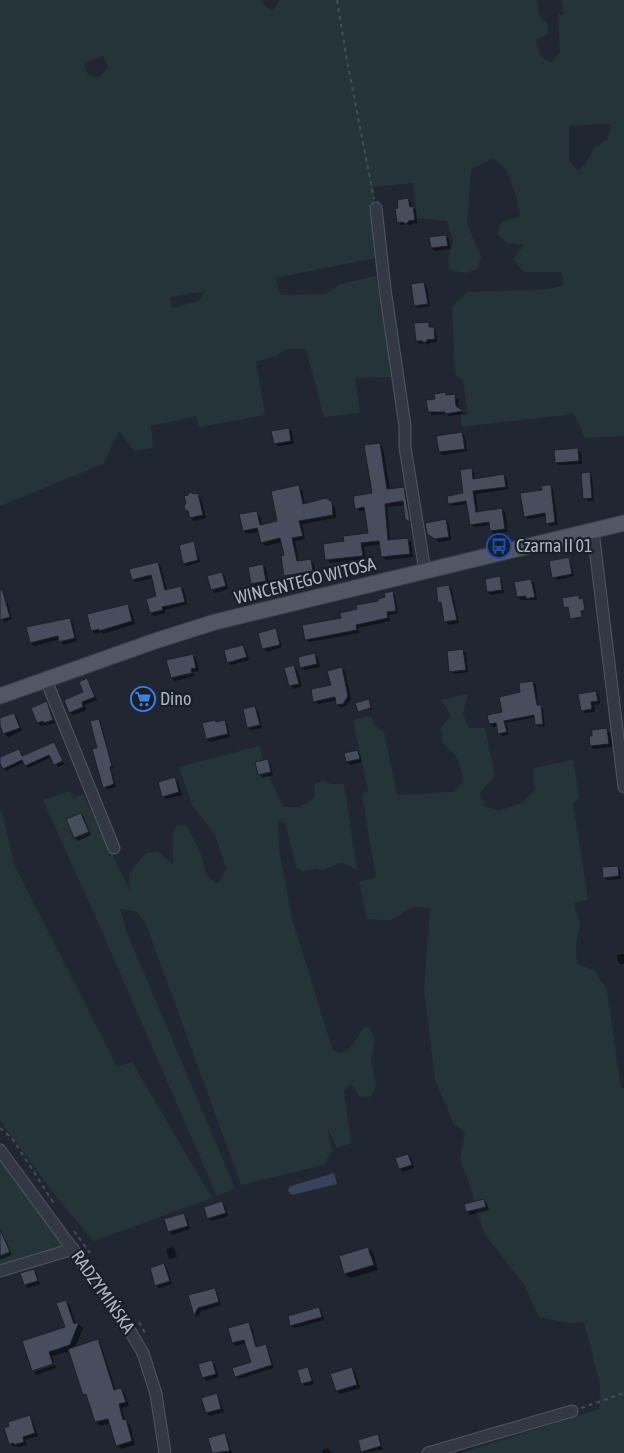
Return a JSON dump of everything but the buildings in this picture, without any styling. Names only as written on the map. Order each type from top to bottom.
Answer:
[{"type":"main road","name":"WINCENTEGO WITOSA","points":[[0,696],[155,641],[215,622],[624,524]]},
{"type":"street","points":[[376,208],[385,290],[405,426],[405,447],[425,571]]},
{"type":"street","points":[[593,531],[624,787]]},
{"type":"street","points":[[46,680],[114,848]]},
{"type":"street","name":"RADZYMIŃSKA","points":[[0,1150],[120,1314],[143,1353],[156,1394],[165,1453]]},
{"type":"street","points":[[0,1271],[73,1249]]},
{"type":"street","points":[[428,1453],[572,1411]]},
{"type":"path","points":[[337,0],[376,208]]},
{"type":"path","points":[[0,1128],[12,1138],[57,1208]]},
{"type":"path","points":[[70,1225],[79,1238]]},
{"type":"path","points":[[572,1411],[624,1393]]},
{"type":"shaded area","points":[[262,0],[262,4],[273,11],[280,0],[537,0],[539,16],[547,22],[548,34],[536,40],[541,56],[551,63],[560,52],[558,15],[564,14],[562,0],[624,0],[624,436],[585,438],[574,414],[461,427],[461,415],[468,414],[463,380],[455,374],[452,307],[467,292],[549,289],[564,285],[562,272],[524,272],[513,259],[524,245],[508,243],[497,234],[502,221],[520,217],[517,199],[507,170],[493,158],[471,169],[467,224],[481,256],[478,269],[465,273],[450,270],[448,259],[453,242],[447,221],[417,218],[413,183],[373,187],[381,257],[275,278],[281,295],[326,294],[340,284],[376,276],[392,377],[355,378],[360,413],[324,417],[306,349],[286,349],[276,356],[256,362],[265,415],[199,427],[196,416],[151,426],[153,448],[134,451],[119,431],[103,464],[0,506],[0,1]],"holes":[[[103,56],[109,68],[99,77],[88,74],[84,63]],[[611,124],[608,139],[594,148],[586,164],[578,171],[569,161],[569,126]],[[205,291],[199,301],[172,308],[170,297]]]},
{"type":"shaded area","points":[[468,694],[463,715],[469,728],[485,728],[495,776],[480,793],[485,806],[499,811],[523,802],[535,790],[533,768],[573,760],[579,798],[573,803],[588,900],[574,903],[580,924],[576,946],[577,964],[594,970],[607,990],[621,1089],[624,1088],[624,1453],[462,1453],[599,1409],[600,1385],[584,1322],[569,1323],[539,1317],[525,1286],[484,1233],[460,1160],[465,1132],[454,1125],[435,1079],[424,989],[430,908],[418,907],[408,909],[391,920],[367,919],[359,882],[376,877],[362,794],[368,792],[353,720],[371,716],[374,725],[384,732],[397,795],[454,792],[463,783],[460,766],[456,757],[443,744],[441,728],[451,715],[441,700]]},
{"type":"shaded area","points":[[259,746],[270,779],[283,807],[300,807],[314,798],[315,784],[323,781],[331,784],[344,784],[357,870],[342,862],[323,870],[315,868],[303,872],[296,867],[285,823],[278,820],[279,848],[292,919],[333,1051],[342,1053],[351,1047],[363,1029],[369,1026],[375,1041],[371,1059],[376,1085],[370,1097],[359,1096],[350,1084],[344,1091],[351,1143],[337,1148],[327,1126],[332,1151],[323,1165],[241,1185],[146,924],[136,911],[120,909],[127,933],[235,1188],[217,1196],[43,800],[71,791],[73,800],[83,794],[130,891],[129,873],[146,853],[158,852],[173,864],[172,834],[178,824],[187,827],[199,849],[207,877],[218,884],[226,869],[215,835],[192,805],[179,767]]},
{"type":"shaded area","points":[[2,811],[14,864],[117,1067],[132,1062],[212,1198],[94,1241],[58,1199],[0,1120],[0,812]]},
{"type":"shaded area","points":[[0,1152],[70,1250],[0,1271]]},
{"type":"water","points":[[334,1173],[337,1184],[292,1195],[288,1191],[291,1186]]},
{"type":"place","name":"Czarna II 01","points":[[499,546]]},
{"type":"place","name":"Dino","points":[[143,699]]}]
